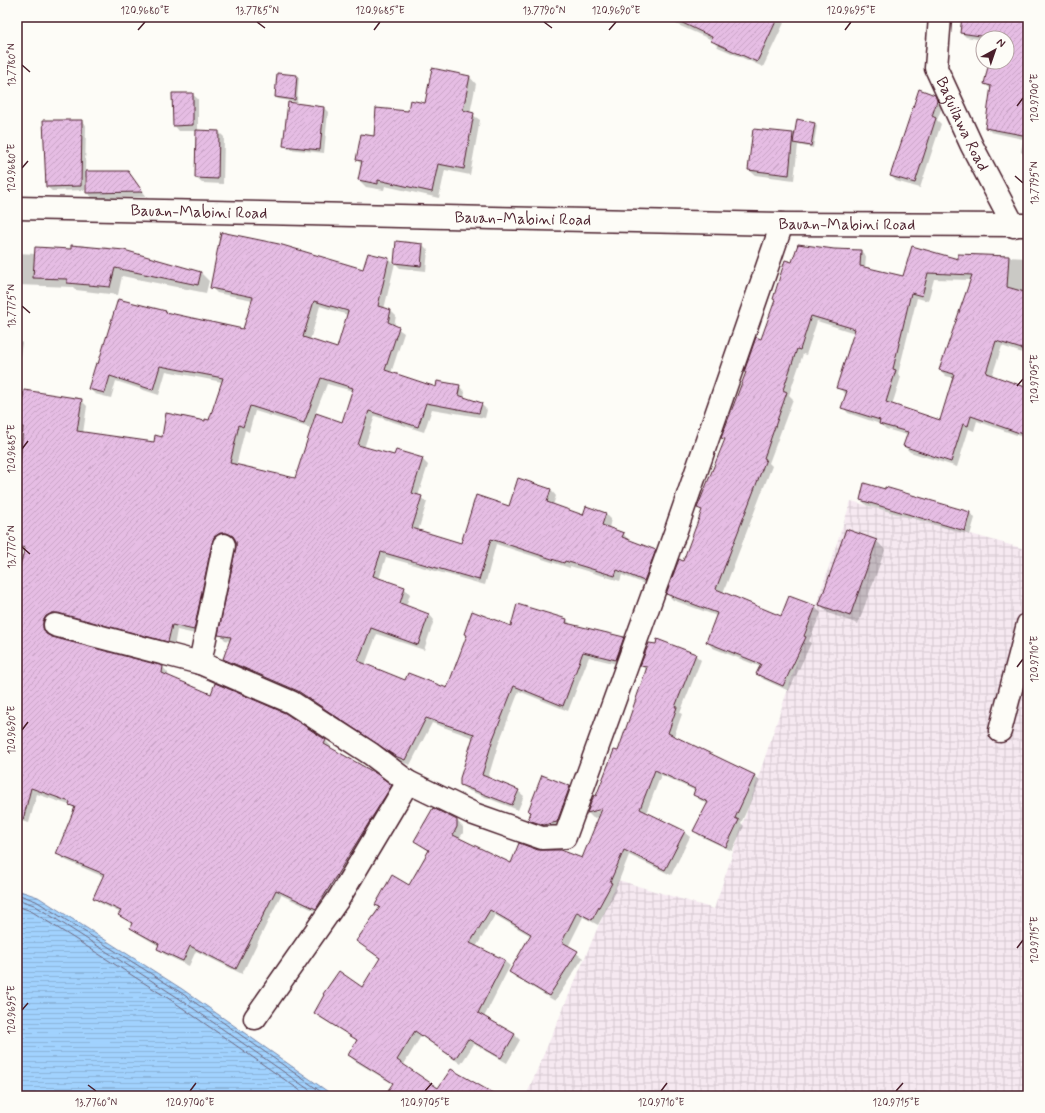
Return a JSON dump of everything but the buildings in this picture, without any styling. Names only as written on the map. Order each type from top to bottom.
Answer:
[{"type":"street","name":"Baguilawa Road","points":[[940,17],[936,68],[972,146],[1021,225]]},
{"type":"street","name":"Bauan-Mabini Road","points":[[17,208],[782,224],[1021,225]]},
{"type":"street","points":[[55,625],[200,664],[291,702],[371,754],[408,782],[474,814],[542,838],[565,836],[675,533],[782,224]]},
{"type":"street","points":[[200,664],[224,546]]},
{"type":"street","points":[[1000,731],[1028,624]]},
{"type":"street","points":[[255,1018],[339,898],[408,782]]},
{"type":"shaded area","points":[[851,501],[1028,550],[1028,1096],[526,1096],[618,880],[714,909]]},
{"type":"water","points":[[17,890],[38,897],[182,989],[334,1096],[17,1096]]}]
